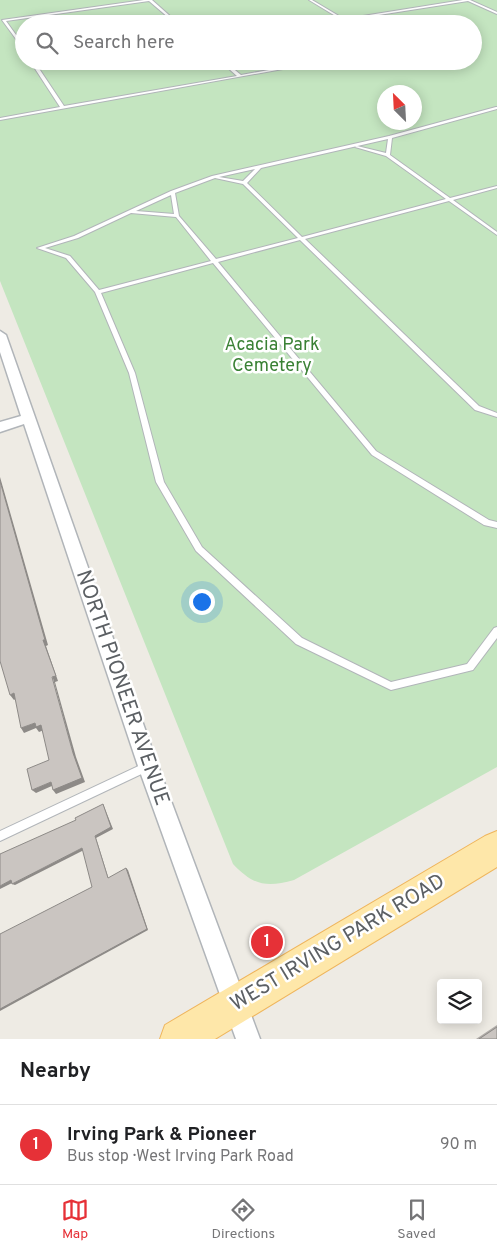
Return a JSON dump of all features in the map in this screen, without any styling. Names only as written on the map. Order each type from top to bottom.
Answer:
[{"type":"main road","name":"WEST IRVING PARK ROAD","points":[[179,1039],[497,848]]},
{"type":"street","name":"NORTH PIONEER AVENUE","points":[[0,335],[148,766],[248,1039]]},
{"type":"street","points":[[0,427],[29,418]]},
{"type":"lane","points":[[40,15],[150,0],[168,15]]},
{"type":"lane","points":[[310,0],[336,15]]},
{"type":"lane","points":[[375,15],[468,0],[497,13]]},
{"type":"lane","points":[[15,18],[4,20],[15,36]]},
{"type":"lane","points":[[38,70],[63,108]]},
{"type":"lane","points":[[233,70],[240,76]]},
{"type":"lane","points":[[0,119],[274,70]]},
{"type":"lane","points":[[497,108],[390,138],[214,178],[173,192],[76,237],[40,248],[68,257],[98,292],[132,374],[160,482],[199,549],[299,641],[391,686],[470,667],[497,632]]},
{"type":"lane","points":[[488,112],[497,113]]},
{"type":"lane","points":[[388,155],[390,138]]},
{"type":"lane","points":[[355,146],[388,155],[497,234]]},
{"type":"lane","points":[[244,183],[259,167]]},
{"type":"lane","points":[[214,178],[244,183],[477,408],[497,415]]},
{"type":"lane","points":[[98,292],[497,187]]},
{"type":"lane","points":[[173,192],[177,216],[374,453],[487,523],[497,533]]},
{"type":"lane","points":[[133,212],[177,216]]},
{"type":"lane","points":[[487,523],[497,525]]},
{"type":"lane","points":[[0,836],[148,766]]},
{"type":"green space","name":"Acacia Park Cemetery","points":[[0,0],[497,0],[497,767],[294,880],[275,884],[261,883],[240,871],[233,864],[0,281]]},
{"type":"building","points":[[0,481],[45,640],[43,640],[56,676],[52,677],[73,753],[82,778],[53,790],[51,782],[32,790],[27,769],[49,760],[41,725],[36,727],[35,723],[21,728],[14,693],[10,695],[0,661]]},
{"type":"building","points":[[103,804],[111,827],[95,836],[108,878],[126,868],[147,929],[0,1009],[0,934],[92,887],[82,848],[12,884],[11,880],[0,886],[0,854],[76,820],[75,818]]},
{"type":"building","points":[[497,1027],[497,1039],[479,1039]]},
{"type":"place","name":"Irving Park & Pioneer","points":[[267,942]]}]
